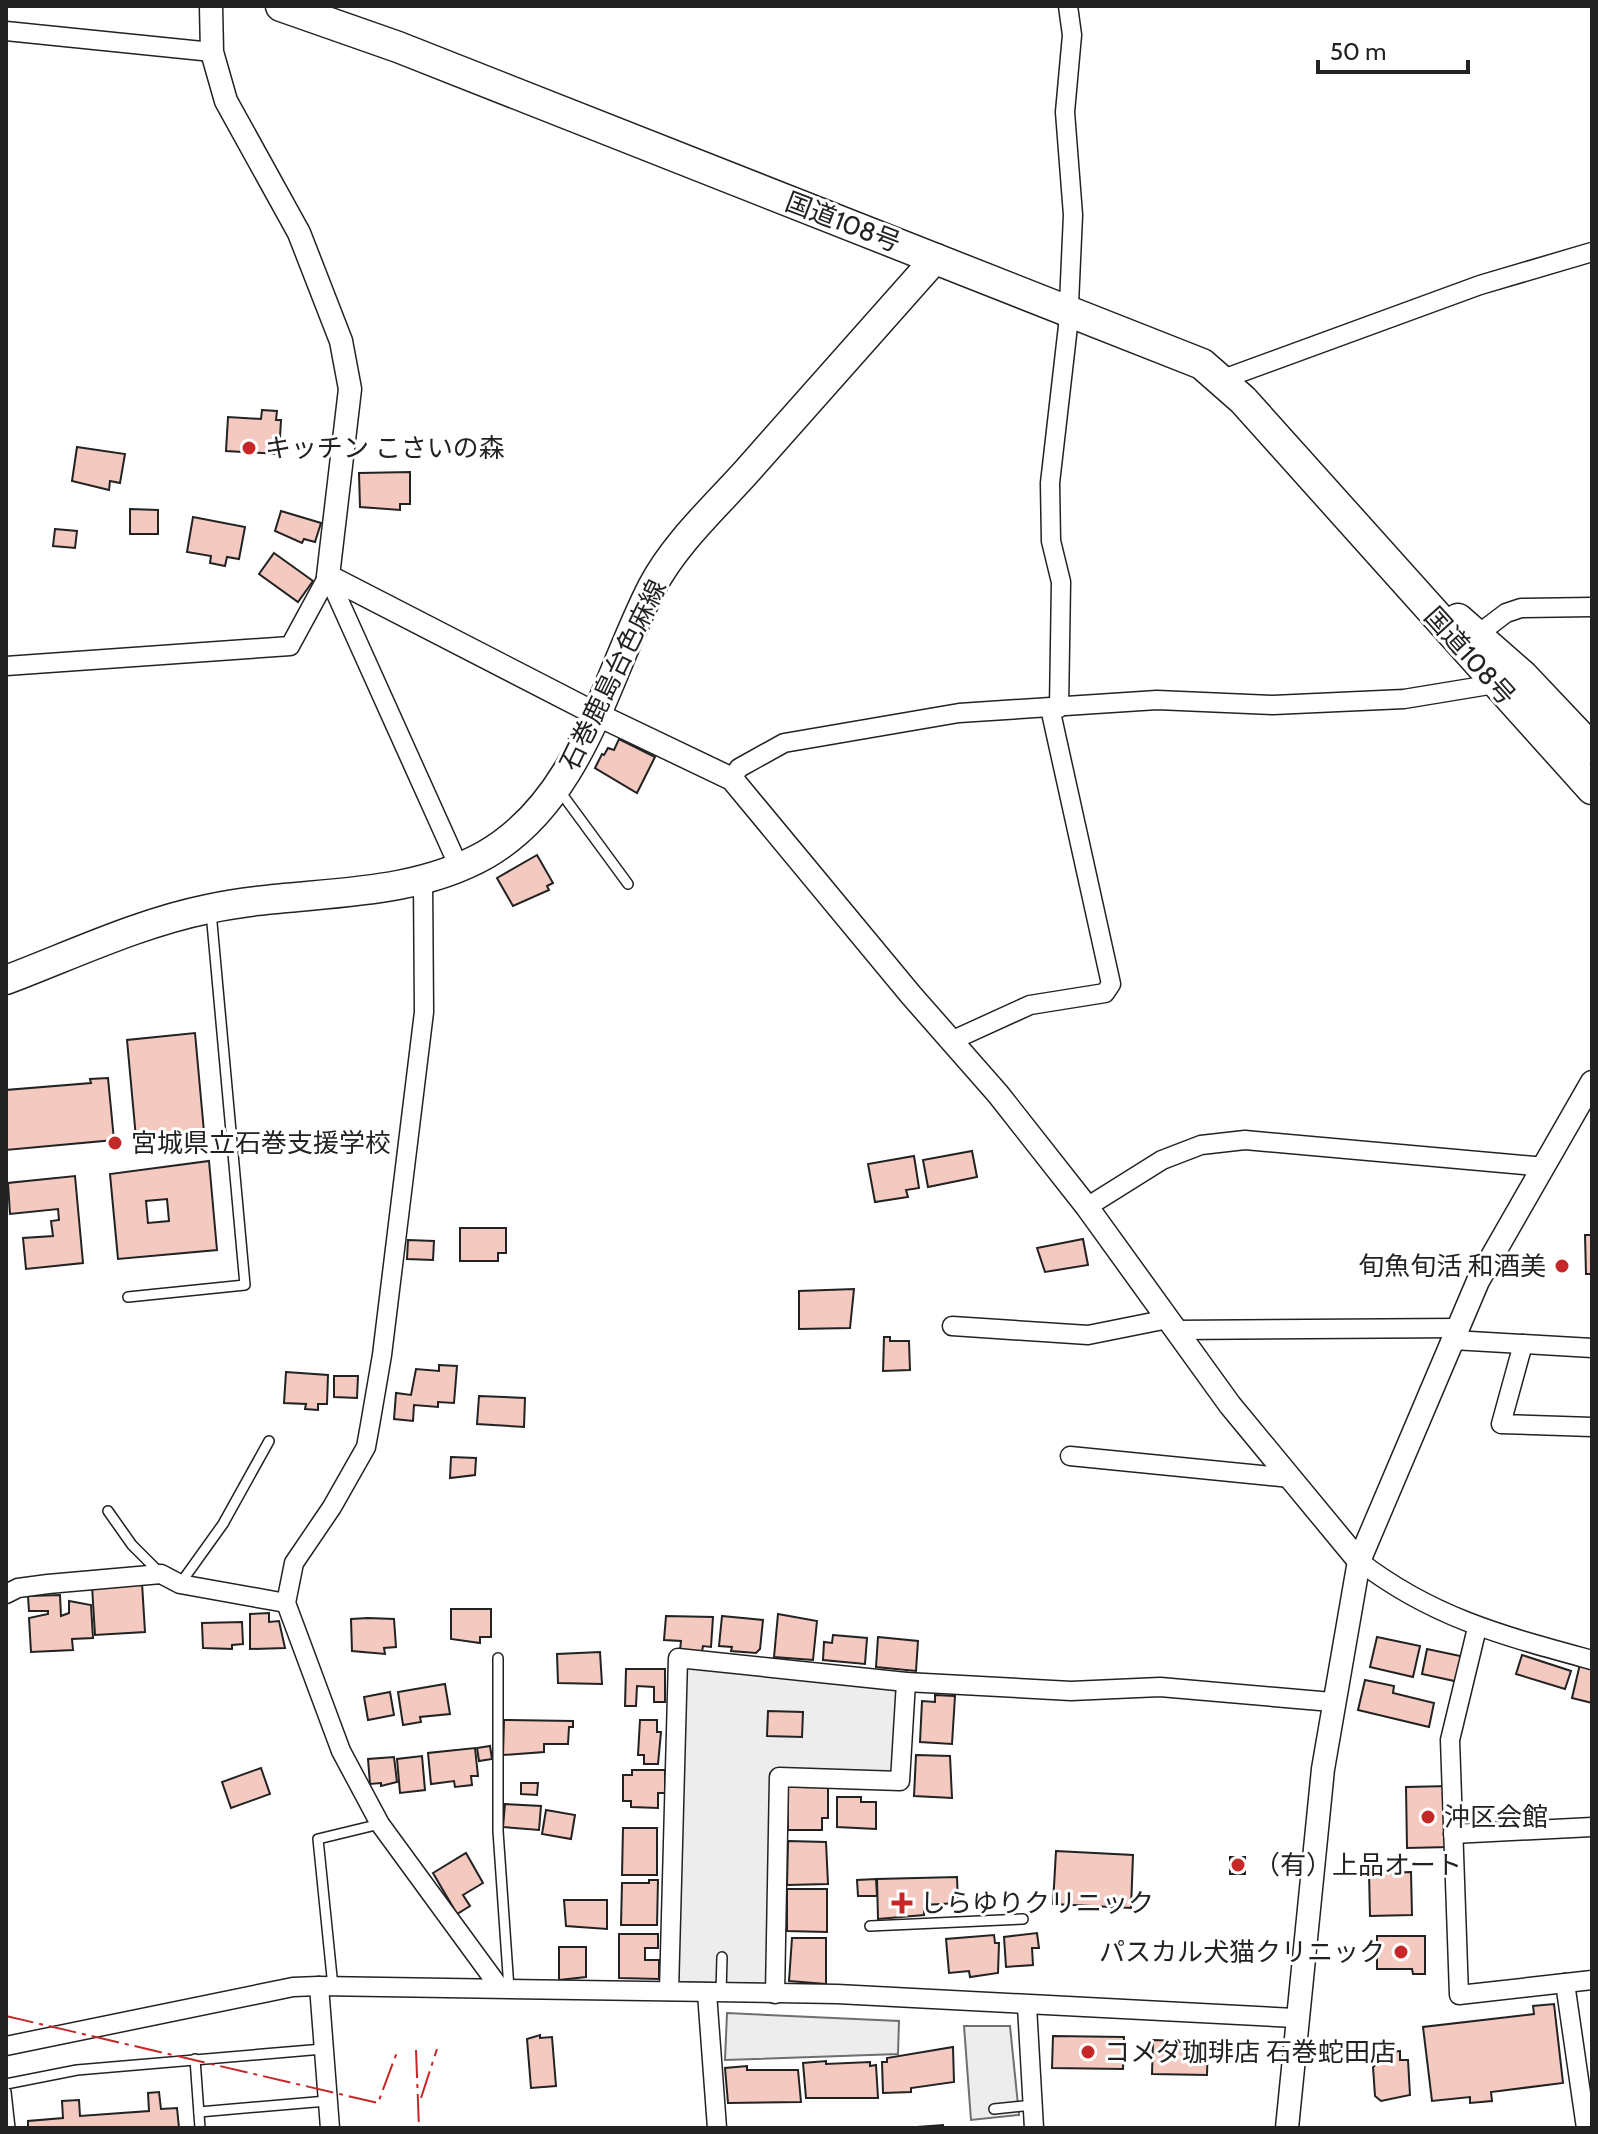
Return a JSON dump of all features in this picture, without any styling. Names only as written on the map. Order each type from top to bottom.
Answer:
[{"type":"highway","name":"国道108号","points":[[281,6],[412,52],[1180,354],[1223,379],[1592,789]]},
{"type":"highway","name":"国道108号","points":[[1349,521],[1523,676],[1592,749]]},
{"type":"main road","name":"石巻鹿島台色麻線","points":[[6,980],[159,923],[210,908],[423,879],[459,867],[504,843],[540,809],[557,787],[596,714],[637,617],[672,555],[936,258]]},
{"type":"street","points":[[6,666],[290,646],[328,576],[350,389],[341,341],[299,233],[226,101],[212,52],[211,6]]},
{"type":"street","points":[[951,1041],[1030,1005],[1105,993],[1111,984],[1055,708],[1061,582],[1051,541],[1050,483],[1069,311],[1073,215],[1065,112],[1072,35],[1068,6]]},
{"type":"street","points":[[6,31],[212,52]]},
{"type":"street","points":[[1223,379],[1466,290],[1592,252]]},
{"type":"street","points":[[328,576],[596,714],[732,779],[1087,1207],[1230,1405],[1359,1561],[1396,1590],[1477,1628],[1592,1660]]},
{"type":"street","points":[[328,576],[459,867]]},
{"type":"street","points":[[1477,635],[1506,613],[1521,608],[1592,607]]},
{"type":"street","points":[[732,779],[739,768],[784,743],[959,713],[1157,700],[1273,705],[1389,700],[1495,684]]},
{"type":"street","points":[[423,879],[424,1012],[382,1355],[366,1447],[332,1507],[294,1563],[286,1603],[341,1751],[380,1824],[505,1989]]},
{"type":"street","points":[[1287,2128],[1295,2018],[1332,1702],[1359,1561],[1478,1281],[1592,1082]]},
{"type":"street","points":[[1087,1207],[1162,1160],[1201,1145],[1245,1140],[1545,1167]]},
{"type":"street","points":[[952,1326],[1088,1335],[1172,1324],[1456,1334],[1523,1344],[1592,1348]]},
{"type":"street","points":[[1523,1344],[1501,1424],[1592,1427]]},
{"type":"street","points":[[1070,1456],[1291,1478]]},
{"type":"street","points":[[6,1594],[18,1588],[48,1584],[161,1574],[180,1584],[286,1603]]},
{"type":"street","points":[[1477,1628],[1450,1740],[1459,1995],[1592,1980]]},
{"type":"street","points":[[669,1991],[678,1658],[906,1682],[1071,1691],[1160,1687],[1332,1702]]},
{"type":"street","points":[[775,1994],[779,1777],[900,1781],[906,1682]]},
{"type":"street","points":[[1453,1834],[1592,1827]]},
{"type":"street","points":[[1565,1983],[1586,2128]]},
{"type":"street","points":[[6,2046],[293,1987],[326,1986],[775,1994],[1295,2018]]},
{"type":"street","points":[[326,1986],[323,2049],[330,2128]]},
{"type":"street","points":[[714,1993],[717,2128]]},
{"type":"street","points":[[1027,2006],[1034,2128]]},
{"type":"lane","points":[[557,787],[628,884]]},
{"type":"lane","points":[[128,1297],[245,1285],[210,908]]},
{"type":"lane","points":[[180,1584],[223,1524],[269,1441]]},
{"type":"lane","points":[[108,1511],[132,1545],[161,1574]]},
{"type":"lane","points":[[498,1658],[498,1831],[505,1989]]},
{"type":"lane","points":[[326,1986],[318,1839],[380,1824]]},
{"type":"lane","points":[[870,1926],[1023,1919]]},
{"type":"lane","points":[[714,1993],[722,1957]]},
{"type":"lane","points":[[6,2084],[77,2070],[323,2049]]},
{"type":"lane","points":[[195,2059],[200,2128]]},
{"type":"lane","points":[[6,2092],[10,2128]]},
{"type":"lane","points":[[199,2112],[327,2101]]},
{"type":"lane","points":[[994,2109],[1033,2105]]},
{"type":"shaded area","points":[[683,1664],[900,1687],[896,1773],[773,1773],[767,1984],[676,1982]]},
{"type":"shaded area","points":[[727,2013],[899,2021],[898,2054],[725,2060]]},
{"type":"shaded area","points":[[964,2026],[1010,2026],[1019,2115],[971,2120]]},
{"type":"building","points":[[262,410],[277,411],[276,420],[281,420],[279,454],[226,451],[228,417],[261,419]]},
{"type":"building","points":[[77,447],[125,454],[120,483],[110,481],[109,490],[72,481]]},
{"type":"building","points":[[410,472],[410,504],[400,504],[400,510],[360,507],[359,473]]},
{"type":"building","points":[[130,509],[158,510],[158,534],[130,534]]},
{"type":"building","points":[[281,511],[321,523],[315,542],[304,539],[302,543],[275,531]]},
{"type":"building","points":[[193,517],[245,527],[239,559],[227,557],[225,566],[210,563],[211,556],[187,552]]},
{"type":"building","points":[[55,529],[77,531],[75,548],[53,546]]},
{"type":"building","points":[[274,553],[313,581],[298,602],[259,574]]},
{"type":"building","points":[[619,739],[655,757],[637,793],[595,768],[602,754],[608,748],[614,750]]},
{"type":"building","points":[[537,855],[553,883],[547,886],[549,890],[513,906],[497,878]]},
{"type":"building","points":[[195,1033],[204,1132],[136,1138],[127,1040]]},
{"type":"building","points":[[108,1078],[114,1140],[6,1150],[6,1090],[91,1083],[90,1079]]},
{"type":"building","points":[[972,1151],[977,1177],[928,1187],[923,1160]]},
{"type":"building","points":[[914,1156],[919,1188],[906,1190],[908,1197],[875,1202],[868,1164]]},
{"type":"building","points":[[209,1161],[217,1250],[118,1259],[110,1174]],"holes":[[[167,1199],[169,1221],[148,1223],[146,1201]]]},
{"type":"building","points":[[75,1176],[83,1263],[26,1269],[23,1238],[53,1236],[51,1221],[59,1220],[58,1209],[10,1214],[8,1183]]},
{"type":"building","points":[[460,1228],[506,1228],[506,1253],[498,1253],[498,1261],[460,1261]]},
{"type":"building","points":[[1585,1235],[1592,1235],[1592,1274],[1586,1274]]},
{"type":"building","points":[[1083,1239],[1088,1265],[1045,1272],[1037,1248]]},
{"type":"building","points":[[408,1240],[434,1241],[433,1260],[407,1259]]},
{"type":"building","points":[[854,1289],[850,1328],[799,1329],[799,1291]]},
{"type":"building","points":[[884,1337],[890,1337],[890,1341],[909,1341],[910,1370],[883,1371]]},
{"type":"building","points":[[439,1365],[457,1366],[454,1403],[438,1402],[438,1407],[414,1405],[413,1421],[394,1419],[396,1393],[411,1395],[416,1369],[439,1371]]},
{"type":"building","points":[[286,1372],[328,1375],[327,1404],[318,1404],[318,1410],[305,1409],[306,1404],[284,1403]]},
{"type":"building","points":[[334,1376],[358,1376],[357,1398],[334,1397]]},
{"type":"building","points":[[479,1396],[525,1398],[524,1427],[477,1424]]},
{"type":"building","points":[[451,1457],[476,1458],[475,1475],[450,1478]]},
{"type":"building","points":[[142,1583],[145,1632],[95,1635],[92,1586]]},
{"type":"building","points":[[60,1595],[61,1616],[69,1613],[69,1601],[91,1605],[93,1638],[72,1639],[73,1650],[31,1652],[29,1618],[48,1614],[48,1611],[29,1611],[28,1596]]},
{"type":"building","points":[[451,1609],[491,1609],[491,1637],[480,1637],[480,1643],[451,1639]]},
{"type":"building","points":[[269,1613],[269,1622],[279,1621],[285,1648],[250,1649],[250,1614]]},
{"type":"building","points":[[778,1614],[817,1621],[813,1660],[774,1657]]},
{"type":"building","points":[[666,1616],[713,1617],[711,1647],[703,1646],[702,1652],[680,1650],[681,1641],[664,1640]]},
{"type":"building","points":[[722,1616],[763,1620],[760,1649],[756,1653],[731,1651],[732,1647],[719,1646]]},
{"type":"building","points":[[351,1619],[394,1619],[396,1647],[384,1648],[385,1654],[352,1651]]},
{"type":"building","points":[[242,1622],[243,1644],[232,1645],[232,1649],[203,1648],[202,1623]]},
{"type":"building","points":[[833,1635],[867,1638],[865,1664],[823,1660],[824,1642],[832,1643]]},
{"type":"building","points":[[878,1637],[918,1641],[916,1671],[876,1667]]},
{"type":"building","points":[[1377,1637],[1420,1646],[1413,1677],[1370,1667]]},
{"type":"building","points":[[1427,1649],[1465,1657],[1459,1682],[1422,1674]]},
{"type":"building","points":[[600,1652],[602,1684],[558,1683],[557,1654]]},
{"type":"building","points":[[1522,1655],[1571,1671],[1565,1689],[1516,1674]]},
{"type":"building","points":[[1580,1664],[1592,1667],[1592,1703],[1572,1698]]},
{"type":"building","points":[[626,1669],[665,1669],[665,1702],[654,1702],[654,1687],[637,1686],[636,1706],[625,1706]]},
{"type":"building","points":[[1365,1680],[1394,1686],[1393,1693],[1434,1703],[1429,1727],[1358,1710]]},
{"type":"building","points":[[445,1684],[450,1714],[420,1717],[421,1722],[403,1725],[398,1692]]},
{"type":"building","points":[[390,1692],[394,1715],[368,1720],[364,1697]]},
{"type":"building","points":[[935,1695],[955,1696],[952,1744],[920,1742],[922,1701],[935,1702]]},
{"type":"building","points":[[768,1711],[803,1712],[802,1737],[767,1736]]},
{"type":"building","points":[[504,1720],[573,1721],[573,1727],[569,1727],[568,1744],[544,1744],[544,1752],[503,1755]]},
{"type":"building","points":[[640,1720],[657,1720],[657,1732],[661,1732],[658,1764],[644,1764],[644,1755],[638,1755]]},
{"type":"building","points":[[490,1746],[492,1759],[479,1761],[477,1748]]},
{"type":"building","points":[[475,1748],[478,1776],[471,1776],[472,1785],[455,1787],[454,1781],[431,1784],[428,1753]]},
{"type":"building","points":[[916,1755],[950,1756],[952,1798],[914,1796]]},
{"type":"building","points":[[422,1756],[425,1790],[400,1793],[397,1759]]},
{"type":"building","points":[[394,1757],[397,1782],[381,1786],[381,1783],[370,1784],[368,1759]]},
{"type":"building","points":[[261,1768],[270,1794],[231,1808],[222,1782]]},
{"type":"building","points":[[632,1770],[665,1770],[665,1793],[658,1793],[658,1808],[631,1807],[631,1801],[623,1801],[623,1775],[632,1775]]},
{"type":"building","points":[[521,1783],[538,1783],[537,1795],[521,1794]]},
{"type":"building","points":[[787,1786],[828,1786],[828,1818],[822,1818],[822,1830],[788,1830]]},
{"type":"building","name":"沖区会館","points":[[1449,1786],[1450,1847],[1407,1848],[1406,1787]]},
{"type":"building","points":[[837,1797],[861,1797],[861,1802],[876,1802],[876,1829],[837,1827]]},
{"type":"building","points":[[505,1804],[541,1806],[539,1830],[503,1827]]},
{"type":"building","points":[[546,1810],[575,1815],[571,1839],[542,1834]]},
{"type":"building","points":[[623,1828],[657,1828],[657,1875],[622,1875]]},
{"type":"building","points":[[788,1841],[826,1842],[828,1884],[787,1885]]},
{"type":"building","points":[[1056,1851],[1133,1855],[1131,1908],[1053,1904]]},
{"type":"building","points":[[466,1853],[483,1883],[463,1895],[470,1906],[457,1914],[433,1873]]},
{"type":"building","name":"（有）上品オート","points":[[1230,1857],[1245,1857],[1245,1874],[1230,1874]]},
{"type":"building","points":[[1411,1872],[1412,1915],[1370,1916],[1369,1873]]},
{"type":"building","points":[[957,1877],[958,1903],[924,1905],[924,1915],[878,1919],[877,1879]]},
{"type":"building","points":[[876,1879],[877,1896],[858,1896],[857,1880]]},
{"type":"building","points":[[649,1880],[658,1880],[657,1925],[621,1925],[622,1883],[649,1883]]},
{"type":"building","points":[[787,1889],[827,1889],[827,1932],[787,1931]]},
{"type":"building","points":[[564,1900],[607,1900],[607,1929],[566,1926]]},
{"type":"building","points":[[1037,1933],[1039,1948],[1032,1948],[1033,1965],[1006,1967],[1004,1937]]},
{"type":"building","points":[[619,1934],[658,1934],[658,1948],[645,1948],[645,1960],[659,1960],[659,1979],[619,1978]]},
{"type":"building","points":[[994,1935],[995,1943],[999,1943],[998,1973],[970,1977],[969,1971],[949,1973],[946,1939]]},
{"type":"building","name":"パスカル犬猫クリニック","points":[[1377,1936],[1425,1936],[1425,1974],[1413,1974],[1412,1969],[1377,1969]]},
{"type":"building","points":[[792,1938],[826,1938],[826,1984],[789,1981]]},
{"type":"building","points":[[559,1947],[586,1947],[586,1977],[559,1980]]},
{"type":"building","points":[[1554,2004],[1563,2083],[1491,2092],[1492,2101],[1470,2103],[1470,2097],[1432,2101],[1423,2027],[1534,2014],[1533,2006]]},
{"type":"building","points":[[540,2035],[540,2038],[552,2037],[556,2086],[531,2088],[527,2039]]},
{"type":"building","name":"コメダ珈琲店 石巻蛇田店","points":[[1053,2036],[1124,2037],[1123,2069],[1052,2068]]},
{"type":"building","points":[[1153,2040],[1208,2042],[1207,2075],[1152,2074]]},
{"type":"building","points":[[953,2047],[954,2082],[911,2088],[911,2092],[883,2093],[882,2062],[887,2062],[887,2058]]},
{"type":"building","points":[[1400,2051],[1400,2060],[1408,2060],[1410,2095],[1381,2101],[1375,2096],[1373,2067],[1381,2061],[1380,2052]]},
{"type":"building","points":[[826,2061],[826,2064],[870,2062],[870,2066],[876,2065],[878,2098],[806,2098],[803,2063]]},
{"type":"building","points":[[747,2066],[747,2070],[798,2070],[801,2102],[728,2103],[725,2068]]},
{"type":"building","points":[[159,2092],[161,2109],[177,2108],[179,2128],[28,2128],[28,2121],[63,2118],[62,2101],[79,2100],[80,2116],[149,2111],[148,2093]]},
{"type":"building","points":[[943,2125],[943,2128],[903,2128]]},
{"type":"power","points":[[6,2016],[378,2103],[397,2052]]},
{"type":"power","points":[[421,2098],[437,2049]]},
{"type":"power","points":[[416,2050],[419,2128]]},
{"type":"place","name":"キッチン こさいの森","points":[[249,448]]},
{"type":"place","name":"宮城県立石巻支援学校","points":[[115,1143]]},
{"type":"place","name":"旬魚旬活 和酒美","points":[[1562,1266]]},
{"type":"place","name":"沖区会館","points":[[1428,1817]]},
{"type":"place","name":"（有）上品オート","points":[[1238,1865]]},
{"type":"place","name":"しらゆりクリニック","points":[[902,1903]]},
{"type":"place","name":"パスカル犬猫クリニック","points":[[1401,1952]]},
{"type":"place","name":"コメダ珈琲店 石巻蛇田店","points":[[1088,2052]]}]
